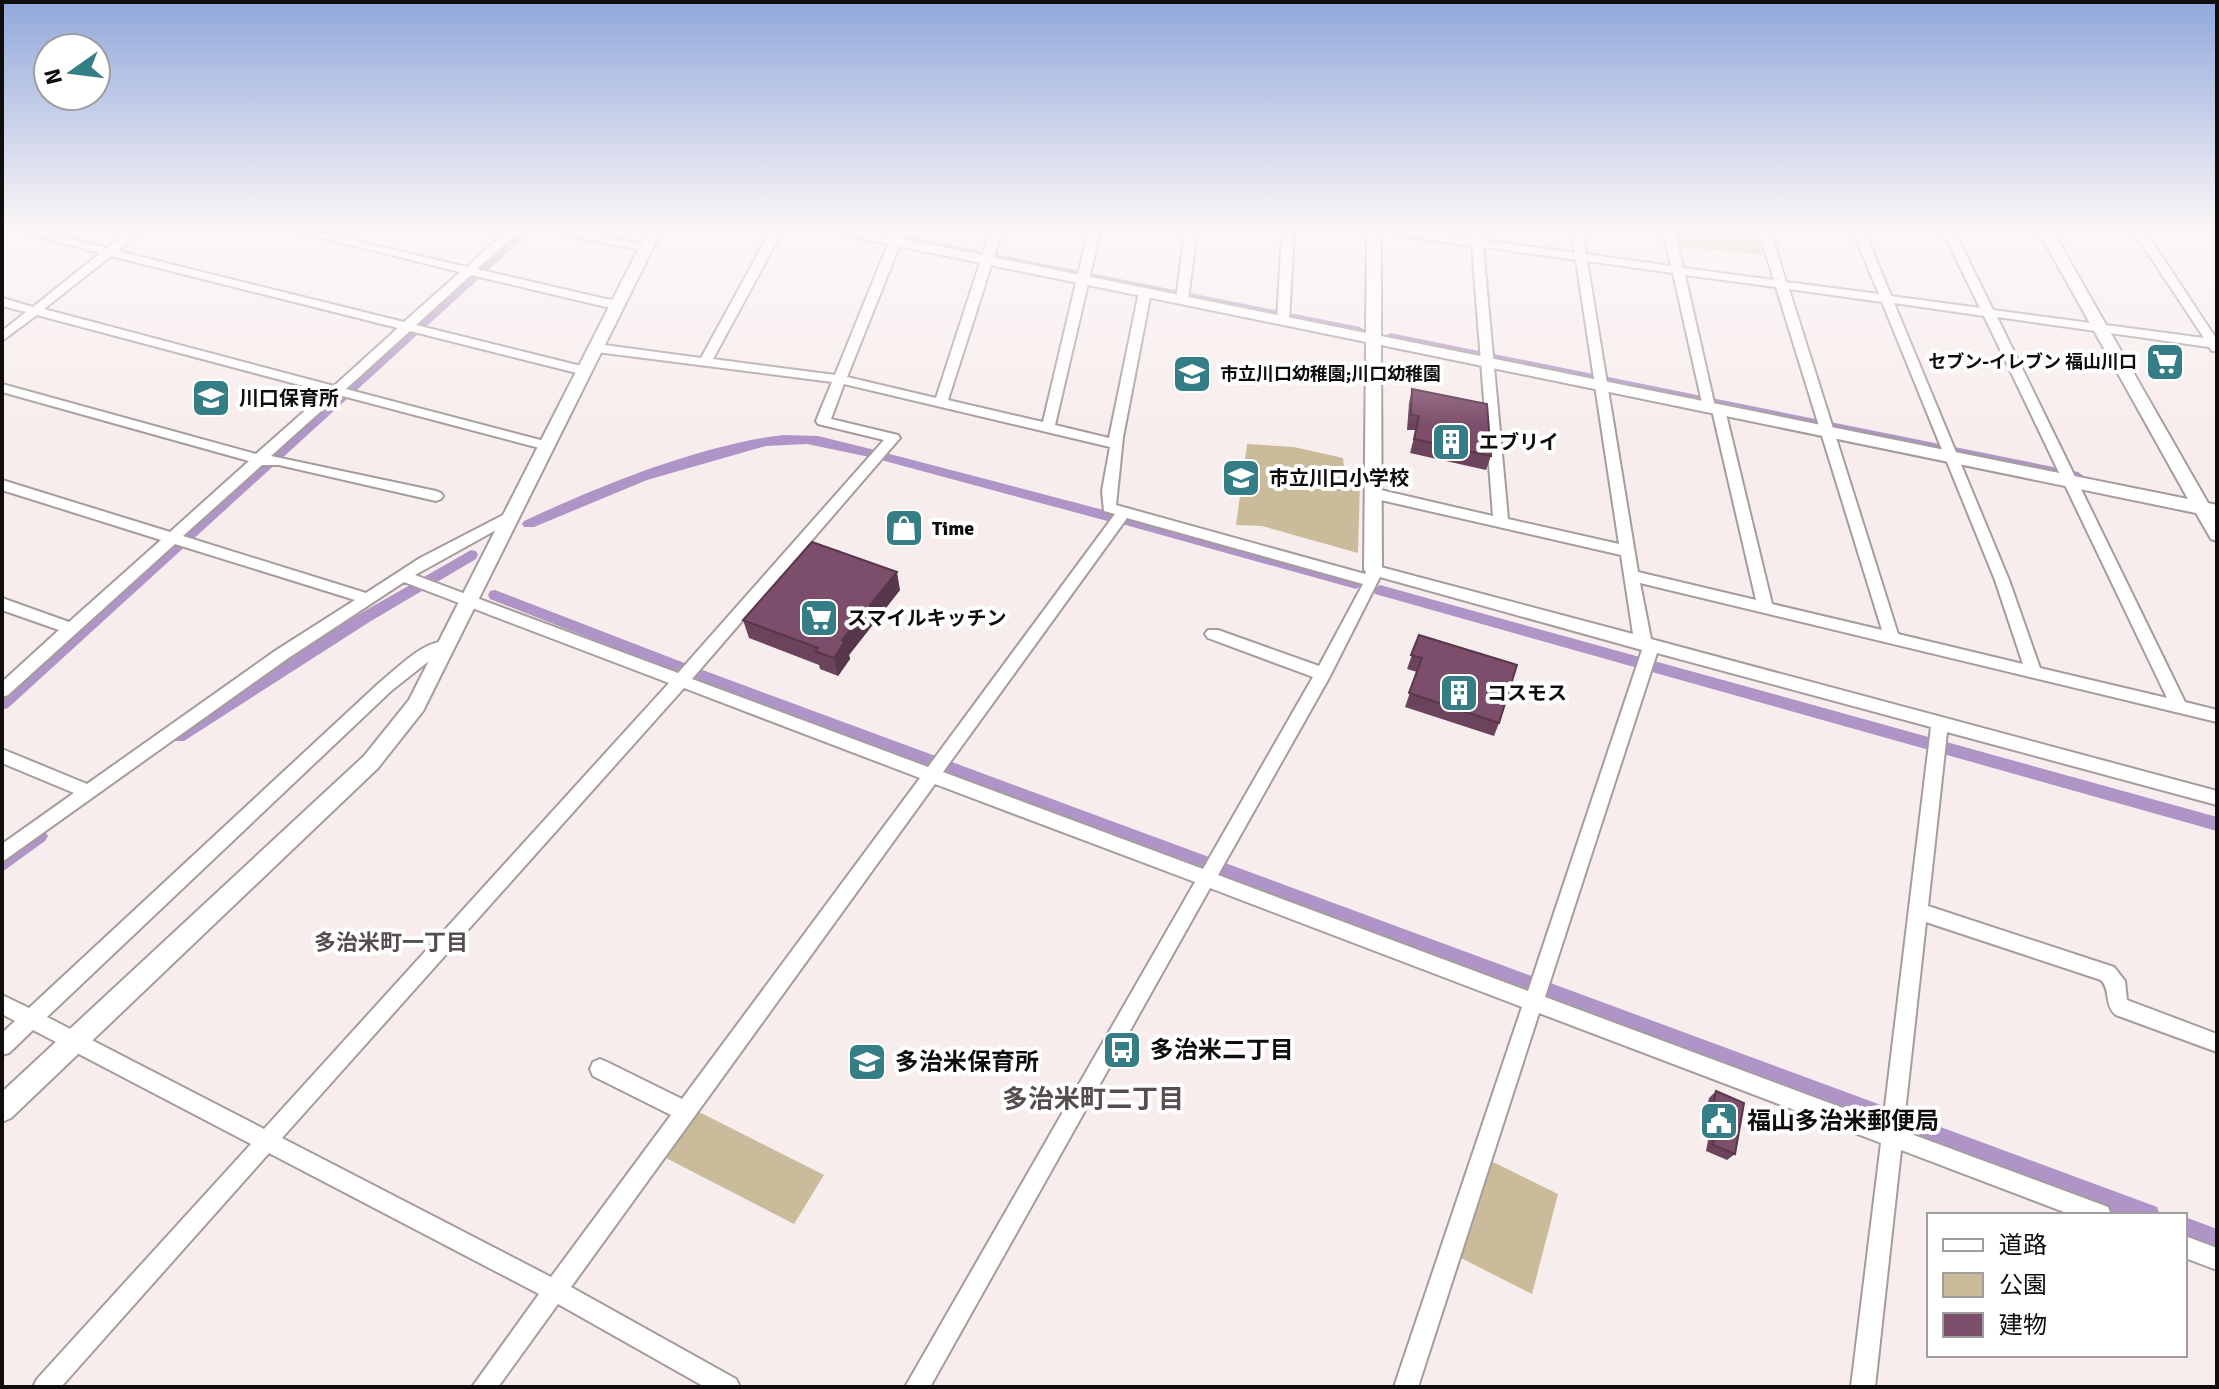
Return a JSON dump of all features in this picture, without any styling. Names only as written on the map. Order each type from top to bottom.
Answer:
[{"type":"street","points":[[2,337],[52,297]]},
{"type":"street","points":[[280,297],[585,371]]},
{"type":"street","points":[[2,691],[179,540],[448,297]]},
{"type":"street","points":[[580,297],[618,303]]},
{"type":"street","points":[[2,1109],[371,762],[416,705],[621,297]]},
{"type":"street","points":[[705,362],[741,297]]},
{"type":"street","points":[[45,1387],[686,675],[893,438],[823,421],[873,297]]},
{"type":"street","points":[[941,403],[975,297]]},
{"type":"street","points":[[1048,428],[1080,297]]},
{"type":"street","points":[[1144,297],[1108,505],[1123,513],[1645,643],[2217,798]]},
{"type":"street","points":[[1170,297],[2209,509]]},
{"type":"street","points":[[1283,321],[1284,297]]},
{"type":"street","points":[[917,1387],[1323,674],[1372,576],[1375,297]]},
{"type":"street","points":[[1482,297],[1501,522]]},
{"type":"street","points":[[1406,1387],[1650,650],[1641,636],[1587,297]]},
{"type":"street","points":[[1685,297],[1765,608]]},
{"type":"street","points":[[1785,297],[1892,638]]},
{"type":"street","points":[[1877,297],[2216,346]]},
{"type":"street","points":[[1981,297],[2180,708]]},
{"type":"street","points":[[2082,297],[2209,509],[2217,535]]},
{"type":"street","points":[[2183,297],[2216,346]]},
{"type":"street","points":[[1887,298],[2016,616],[2034,673]]},
{"type":"street","points":[[2,302],[547,446]]},
{"type":"street","points":[[597,348],[839,379],[1117,444]]},
{"type":"street","points":[[2,388],[268,460],[436,496]]},
{"type":"street","points":[[2,485],[369,599]]},
{"type":"street","points":[[1372,493],[1626,551]]},
{"type":"street","points":[[484,1387],[1123,513]]},
{"type":"street","points":[[2,854],[281,655],[369,599],[413,580],[425,562],[511,516]]},
{"type":"street","points":[[1631,576],[2217,716]]},
{"type":"street","points":[[413,580],[686,675],[1537,992],[1893,1126],[2095,1213]]},
{"type":"street","points":[[2,604],[72,629]]},
{"type":"street","points":[[1213,634],[1323,674]]},
{"type":"street","points":[[2,1046],[385,687],[428,653],[447,646]]},
{"type":"street","points":[[1863,1387],[1940,723]]},
{"type":"street","points":[[2,756],[87,791]]},
{"type":"street","points":[[1917,911],[2107,973],[2115,981],[2118,1005],[2123,1009],[2217,1043]]},
{"type":"street","points":[[2,1004],[554,1290],[728,1387]]},
{"type":"street","points":[[600,1069],[686,1112]]},
{"type":"street","points":[[2187,1248],[2217,1259]]},
{"type":"green space","points":[[1247,444],[1294,447],[1343,458],[1344,468],[1355,469],[1360,481],[1358,553],[1262,526],[1236,525]]},
{"type":"green space","points":[[697,1111],[824,1175],[794,1224],[666,1158]]},
{"type":"green space","points":[[1477,1154],[1558,1194],[1532,1294],[1445,1250]]},
{"type":"building","name":"エブリイ","points":[[1412,389],[1487,404],[1491,456],[1414,439],[1419,416],[1411,415]]},
{"type":"building","name":"スマイルキッチン","points":[[812,542],[897,572],[842,640],[845,641],[834,658],[815,651],[818,648],[743,620]]},
{"type":"building","name":"コスモス","points":[[1419,635],[1517,665],[1499,723],[1409,693],[1422,658],[1411,655]]},
{"type":"building","name":"福山多治米郵便局","points":[[1716,1091],[1744,1103],[1735,1154],[1713,1145],[1716,1129],[1709,1126]]},
{"type":"waterway","points":[[2,704],[452,297]]},
{"type":"waterway","points":[[1190,297],[1360,331]]},
{"type":"waterway","points":[[1390,337],[2078,477]]},
{"type":"waterway","points":[[529,524],[642,477],[766,442],[807,439],[874,454]]},
{"type":"waterway","points":[[886,457],[1111,517]]},
{"type":"waterway","points":[[1127,521],[1356,584]]},
{"type":"waterway","points":[[178,736],[366,617],[471,555]]},
{"type":"waterway","points":[[1380,590],[2217,824]]},
{"type":"waterway","points":[[495,595],[694,673],[2144,1213]]},
{"type":"waterway","points":[[2,864],[39,836]]},
{"type":"waterway","points":[[2187,1229],[2217,1240]]},
{"type":"place","name":"セブン-イレブン 福山川口","points":[[2165,362]]},
{"type":"place","name":"市立川口幼稚園;川口幼稚園","points":[[1192,374]]},
{"type":"place","name":"川口保育所","points":[[211,398]]},
{"type":"place","name":"エブリイ","points":[[1451,442]]},
{"type":"place","name":"市立川口小学校","points":[[1241,478]]},
{"type":"place","name":"Time","points":[[904,528]]},
{"type":"place","name":"スマイルキッチン","points":[[819,618]]},
{"type":"place","name":"コスモス","points":[[1459,693]]},
{"type":"place","name":"多治米二丁目","points":[[1122,1050]]},
{"type":"place","name":"多治米保育所","points":[[867,1062]]},
{"type":"place","name":"福山多治米郵便局","points":[[1719,1121]]},
{"type":"district","name":"多治米町一丁目","points":[[391,942]]},
{"type":"district","name":"多治米町二丁目","points":[[1093,1100]]}]
